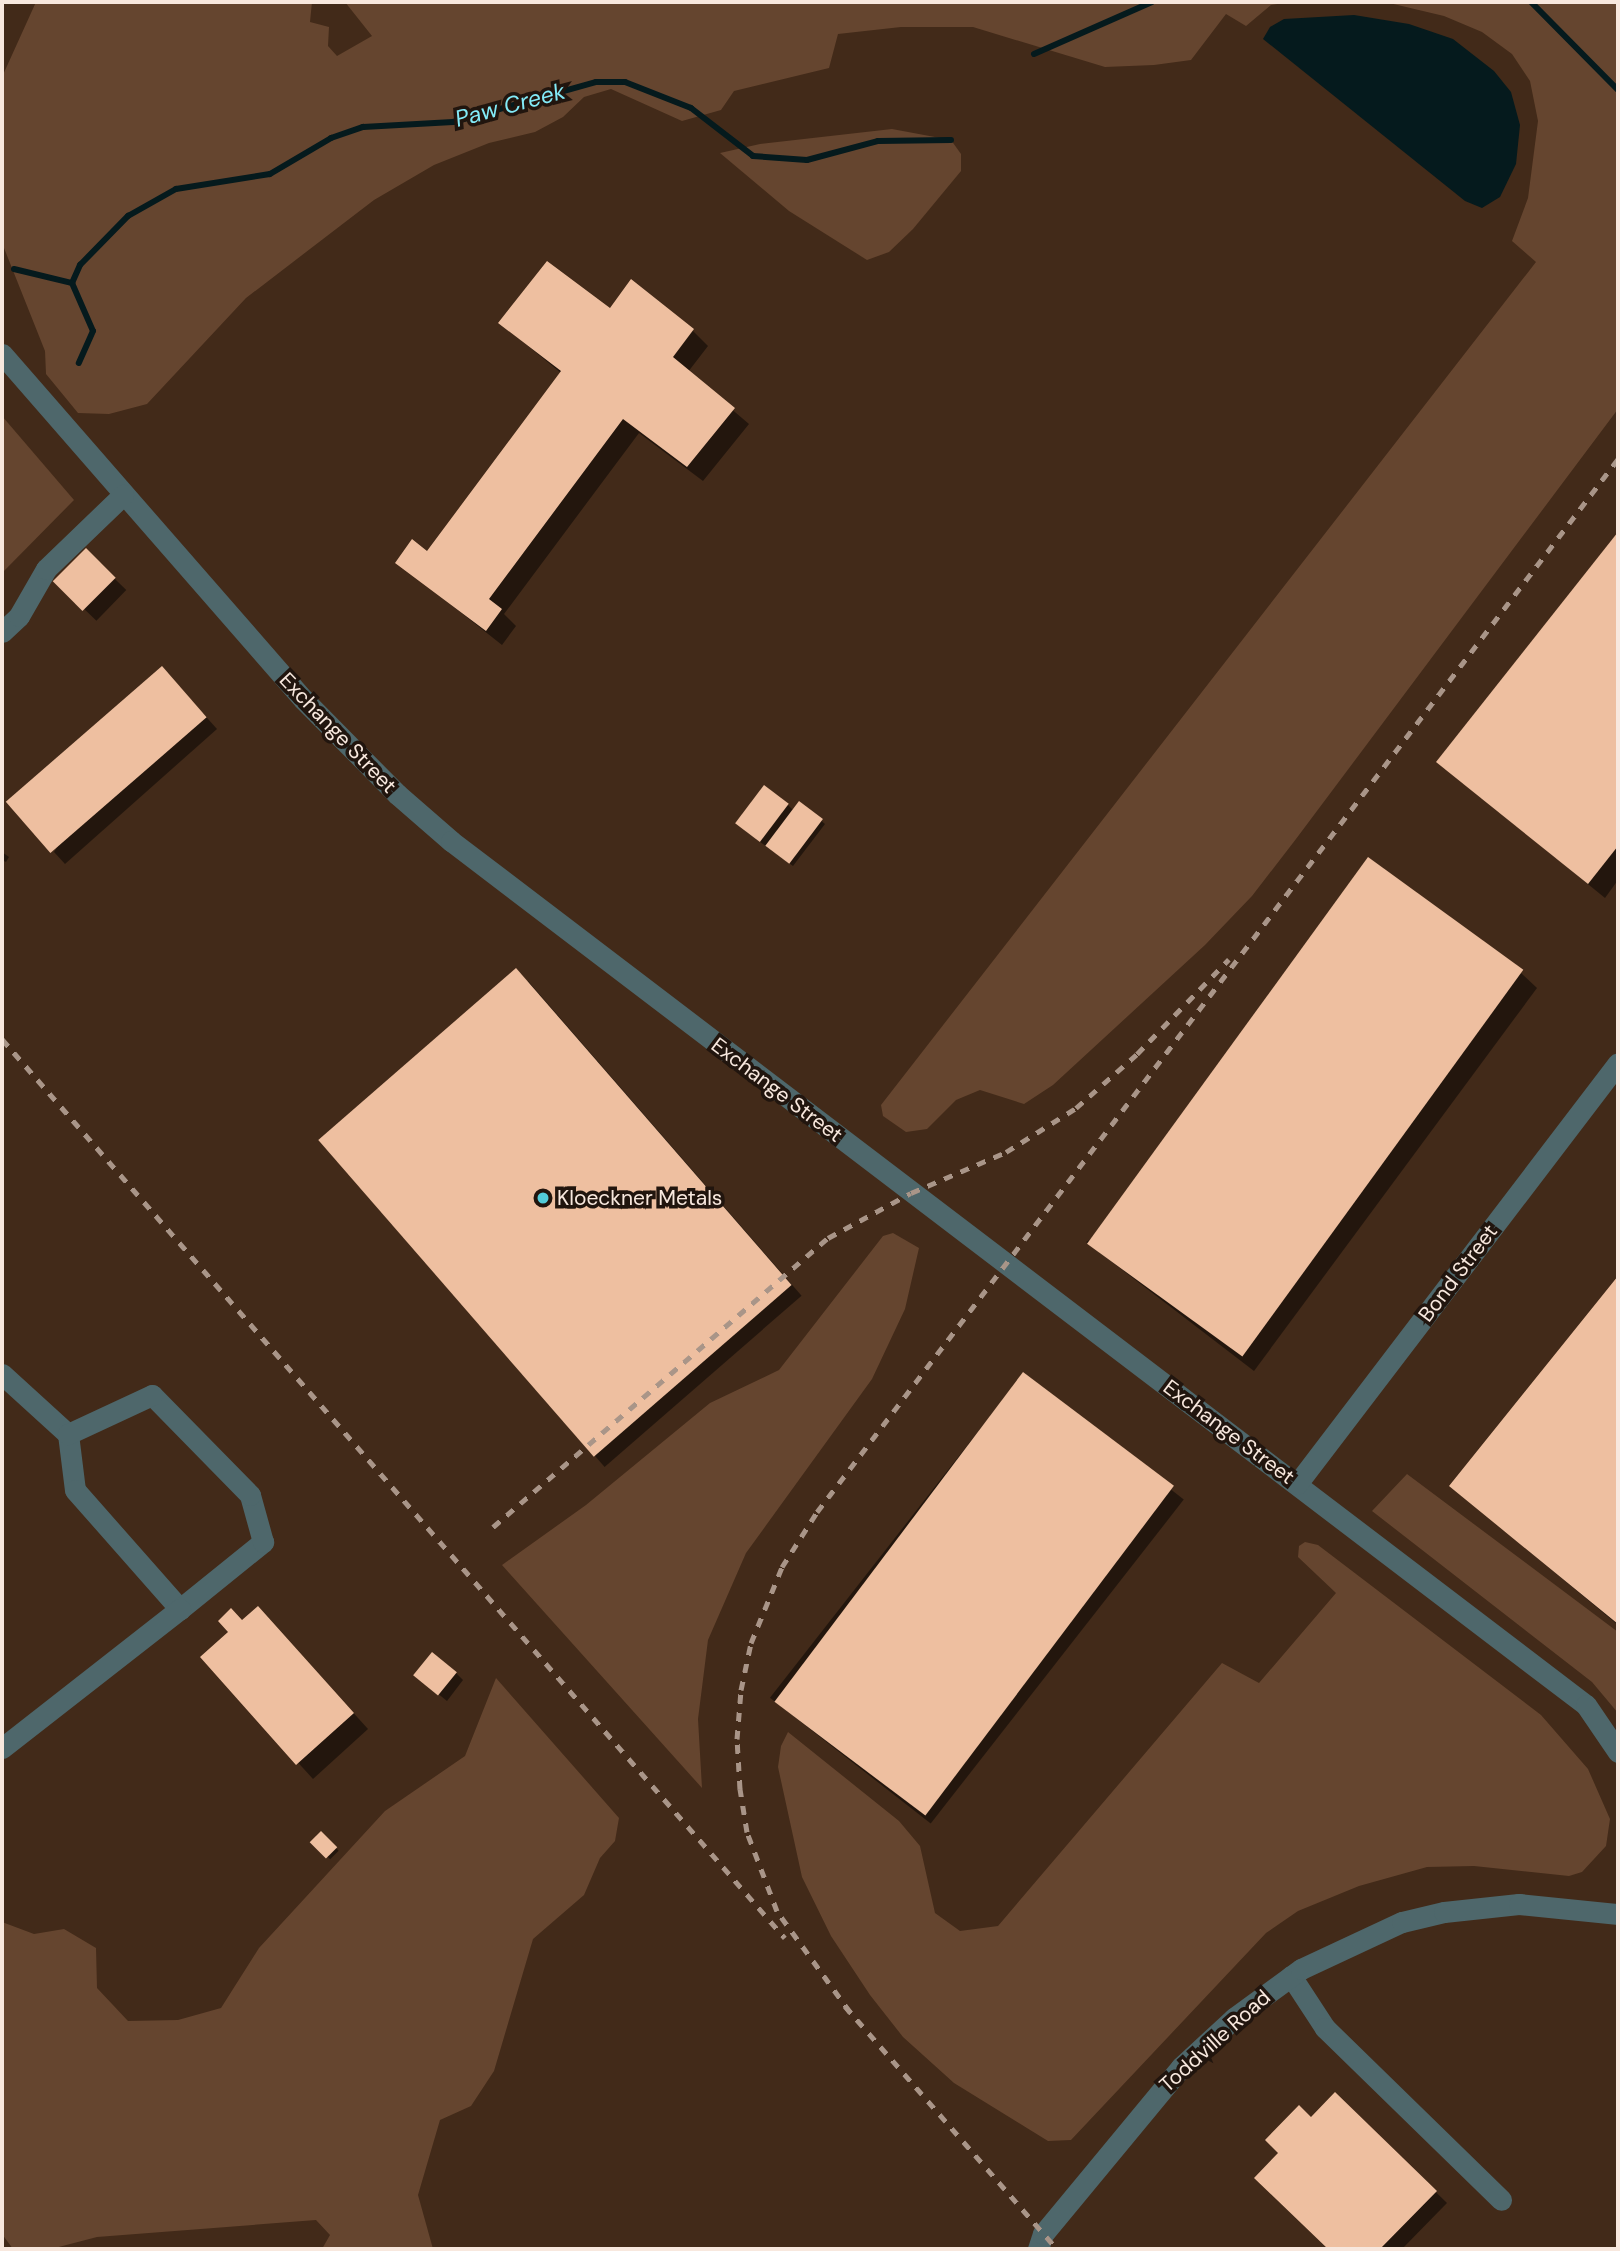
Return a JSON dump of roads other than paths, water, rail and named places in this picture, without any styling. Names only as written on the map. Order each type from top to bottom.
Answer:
[{"type":"street","name":"Exchange Street","points":[[2,354],[303,699],[397,794],[451,841],[1586,1705],[1618,1752]]},
{"type":"street","points":[[2,632],[19,616],[46,569],[123,495]]},
{"type":"street","name":"Bond Street","points":[[1297,1484],[1618,1063]]},
{"type":"street","points":[[2,1374],[68,1434],[75,1490],[180,1609]]},
{"type":"street","points":[[2,1748],[263,1542],[250,1495],[152,1395],[68,1434]]},
{"type":"street","name":"Toddville Road","points":[[1038,2249],[1043,2234],[1165,2084],[1234,2018],[1292,1976],[1350,1943],[1444,1912],[1519,1904],[1618,1914]]},
{"type":"street","points":[[1292,1976],[1325,2028],[1501,2200]]},
{"type":"water","points":[[1354,15],[1409,24],[1453,39],[1494,71],[1511,92],[1520,125],[1516,164],[1500,197],[1482,208],[1465,201],[1263,39],[1270,27],[1284,19]]},
{"type":"waterway","name":"Paw Creek","points":[[1034,54],[1152,2]]},
{"type":"waterway","name":"Paw Creek","points":[[1531,2],[1618,90]]},
{"type":"waterway","name":"Paw Creek","points":[[72,283],[80,265],[128,216],[176,189],[270,174],[331,138],[363,127],[453,122],[596,82],[625,82],[691,108],[753,156],[807,160],[878,141],[951,140]]},
{"type":"waterway","name":"Paw Creek","points":[[14,269],[72,283]]},
{"type":"waterway","points":[[72,283],[93,331],[79,363]]},
{"type":"railway","points":[[850,2012],[777,1911],[747,1832],[740,1789],[737,1739],[741,1690],[751,1643],[782,1567],[817,1512],[1618,459]]},
{"type":"railway","points":[[493,1527],[828,1238],[911,1193],[1006,1152],[1076,1108],[1137,1054],[1229,959]]},
{"type":"railway","points":[[2,1039],[785,1938]]},
{"type":"railway","points":[[845,2006],[1057,2249]]},
{"type":"place","name":"Kloeckner Metals","points":[[543,1198]]}]
